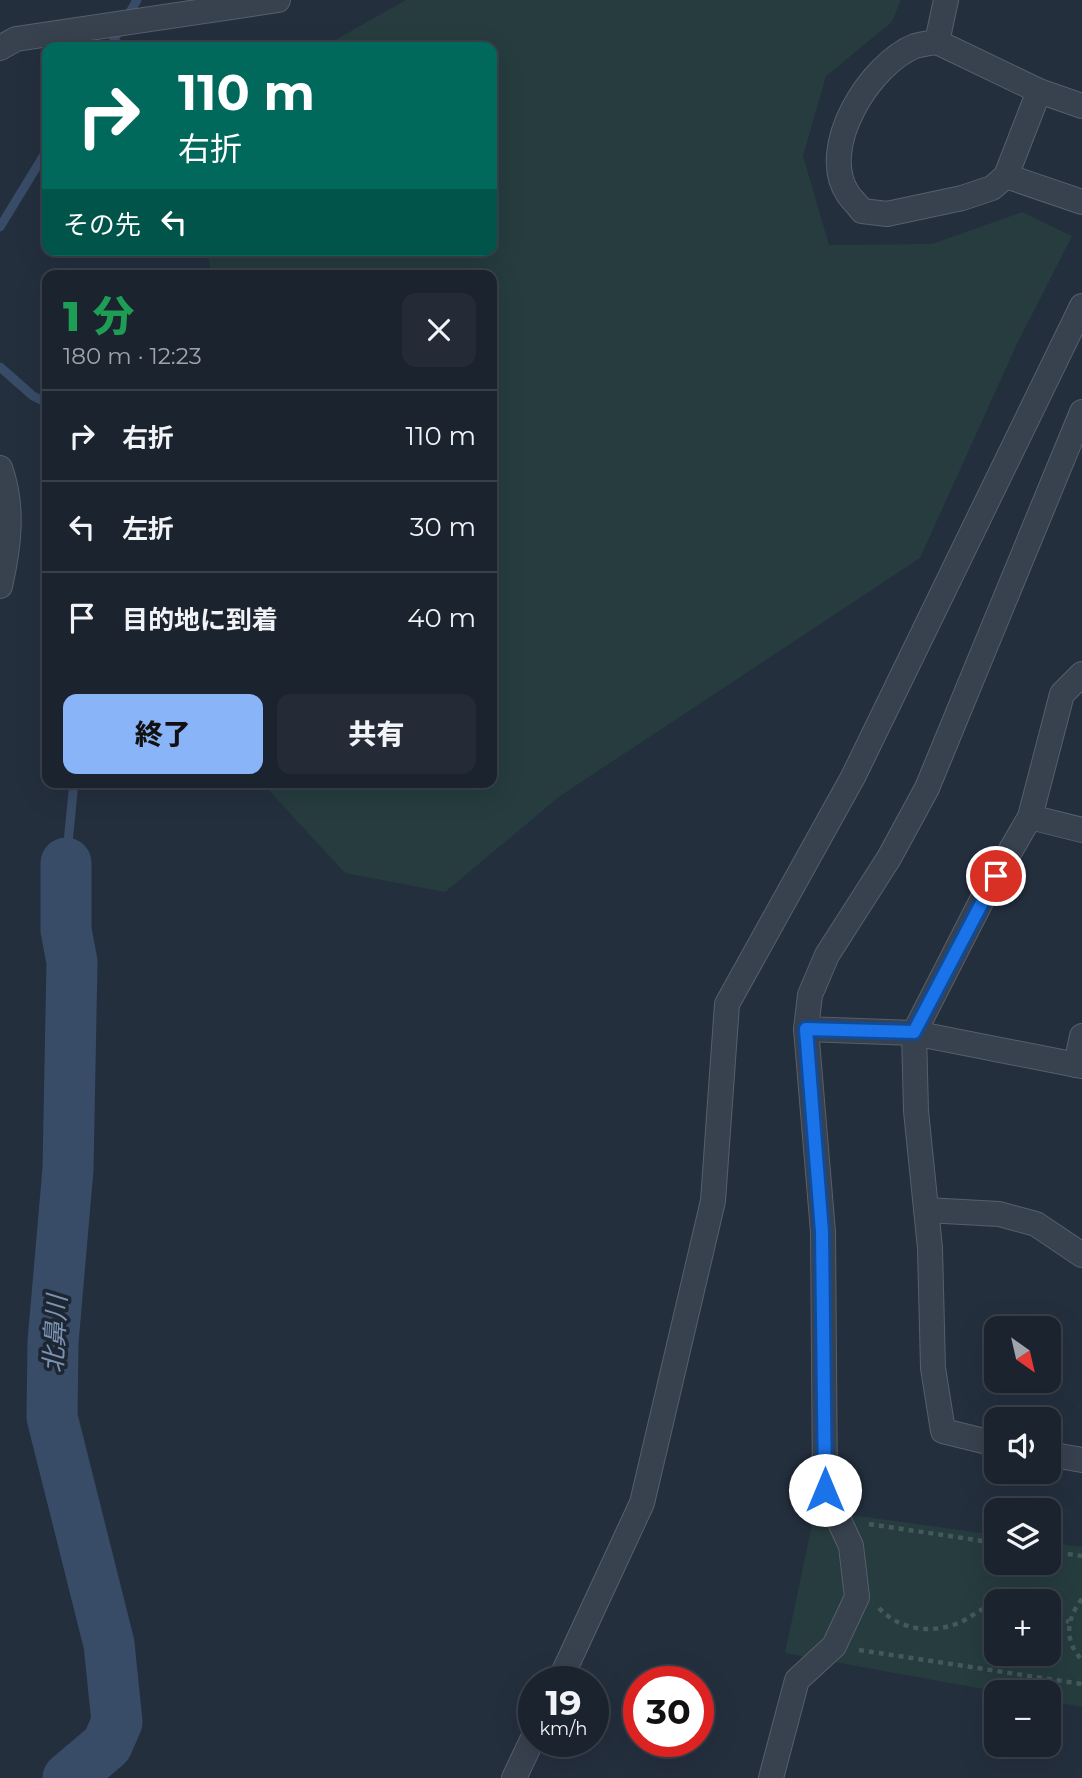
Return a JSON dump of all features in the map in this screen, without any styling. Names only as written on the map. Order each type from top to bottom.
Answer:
[{"type":"street","points":[[0,48],[16,39],[278,0]]},
{"type":"street","points":[[937,42],[946,0]]},
{"type":"street","points":[[1039,91],[1006,176],[992,188],[962,198],[887,214],[862,211],[846,193],[839,166],[841,139],[851,111],[869,85],[894,61],[915,46],[937,42],[1039,91],[1082,106]]},
{"type":"street","points":[[1006,176],[1082,202]]},
{"type":"street","points":[[566,1666],[642,1503],[713,1201],[727,1004],[853,777],[1082,306]]},
{"type":"street","points":[[771,1778],[797,1680],[834,1646],[857,1597],[851,1545],[825,1490],[822,1232],[806,1029],[810,995],[827,955],[889,858],[927,788],[1082,412]]},
{"type":"street","points":[[0,468],[6,484],[9,546],[0,586]]},
{"type":"street","points":[[984,1441],[943,1431],[933,1368],[926,1210],[916,1111],[914,1032],[984,896],[1030,817],[1062,694],[1082,674]]},
{"type":"street","points":[[1030,817],[1082,830]]},
{"type":"street","points":[[806,1029],[914,1032],[1079,1066],[1082,1036]]},
{"type":"street","points":[[926,1210],[999,1214],[1037,1224],[1082,1255]]},
{"type":"street","points":[[1061,1456],[1082,1460]]},
{"type":"street","points":[[514,1778],[524,1757]]},
{"type":"path","points":[[839,1520],[984,1541]]},
{"type":"path","points":[[1061,1553],[1082,1556]]},
{"type":"path","points":[[857,1592],[869,1596],[888,1617],[906,1627],[931,1629],[957,1624],[984,1608]]},
{"type":"path","points":[[1082,1599],[1074,1609],[1068,1635],[1072,1648],[1082,1660]]},
{"type":"path","points":[[1061,1618],[1069,1622]]},
{"type":"path","points":[[834,1646],[1082,1684]]},
{"type":"green space","points":[[406,0],[901,0],[892,22],[826,76],[803,156],[829,245],[932,244],[1022,212],[1072,236],[1016,346],[920,558],[560,796],[445,892],[345,873],[267,788],[497,788],[497,270],[210,270],[208,256],[497,256],[497,42],[334,42]]},
{"type":"green space","points":[[815,1510],[984,1533],[984,1575],[1061,1575],[1061,1544],[1082,1547],[1082,1707],[1061,1703],[1061,1680],[984,1680],[984,1689],[785,1653]]},
{"type":"waterway","points":[[113,42],[137,0]]},
{"type":"waterway","points":[[0,227],[42,158]]},
{"type":"waterway","points":[[0,367],[42,400]]},
{"type":"waterway","points":[[66,863],[73,788]]},
{"type":"waterway","name":"北鼻川","points":[[66,863],[66,930],[72,962],[68,1169],[53,1342],[52,1417],[109,1644],[117,1722],[107,1745],[68,1778]]},
{"type":"route","points":[[825,1490],[822,1232],[806,1029],[914,1032],[996,876]]}]
